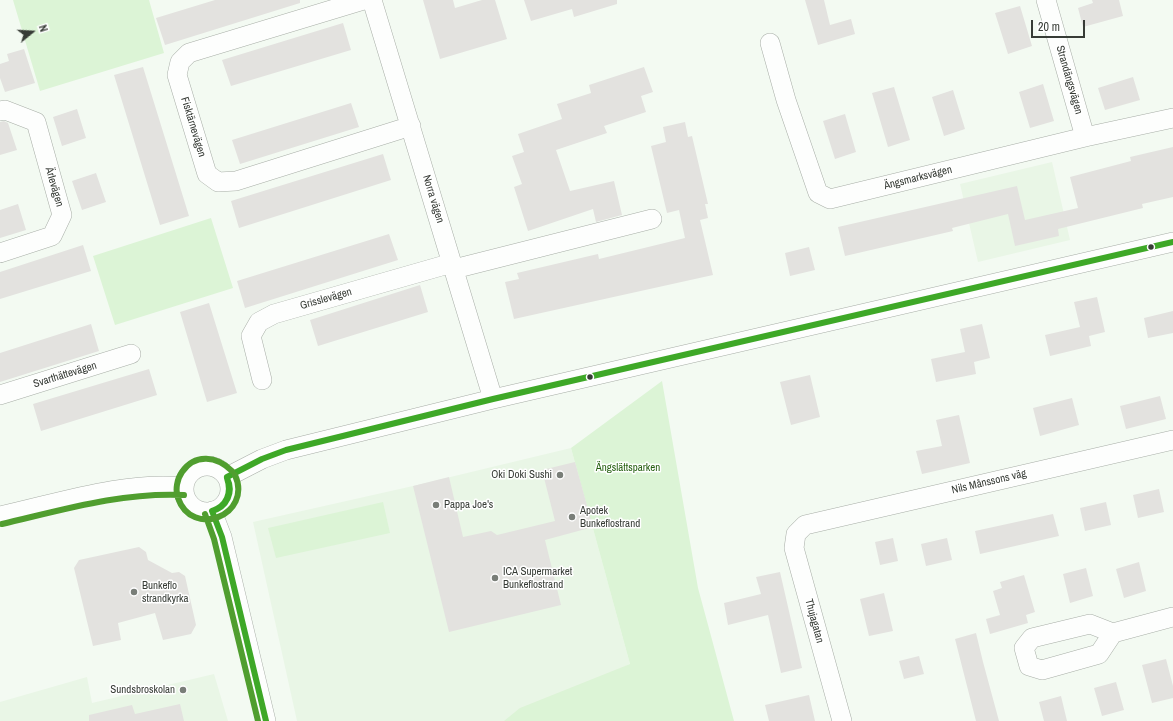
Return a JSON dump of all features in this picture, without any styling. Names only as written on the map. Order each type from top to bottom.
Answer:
[{"type":"street","name":"Fisktärnevägen","points":[[364,0],[189,54],[180,62],[177,75],[207,174],[218,182],[236,181],[410,126]]},
{"type":"street","name":"Norra vägen","points":[[372,0],[494,398]]},
{"type":"street","name":"Strandängsvägen","points":[[1046,0],[1085,137]]},
{"type":"street","name":"Ängsmarksvägen","points":[[770,43],[786,100],[818,193],[830,199],[1085,137],[1173,118]]},
{"type":"street","name":"Ärlevägen","points":[[0,111],[5,110],[36,122],[62,216],[52,236],[0,253]]},
{"type":"street","name":"Grisslevägen","points":[[262,380],[251,336],[259,322],[274,314],[453,266],[652,220]]},
{"type":"street","points":[[227,477],[262,459],[286,450],[494,398],[1173,242]]},
{"type":"street","name":"Svarthättevägen","points":[[0,395],[131,354]]},
{"type":"street","name":"Nils Månssons väg","points":[[805,524],[1173,440]]},
{"type":"street","points":[[202,466],[212,466],[221,470],[227,477],[230,485],[230,494],[226,502],[220,508],[212,511],[201,511],[192,506],[186,497],[184,487],[190,474],[202,466]]},
{"type":"street","points":[[0,516],[123,489],[151,486],[184,487]]},
{"type":"street","points":[[212,511],[222,537],[266,721]]},
{"type":"street","name":"Thujagatan","points":[[805,524],[796,534],[794,548],[842,721]]},
{"type":"street","points":[[1112,633],[1173,617]]},
{"type":"shaded area","points":[[1052,162],[1070,240],[978,262],[960,184]]},
{"type":"shaded area","points":[[571,448],[630,664],[513,721],[297,721],[253,522],[413,486]]},
{"type":"shaded area","name":"Sundsbroskolan","points":[[214,674],[228,721],[0,721],[0,702],[87,677],[92,703]]},
{"type":"green space","points":[[13,0],[149,0],[164,53],[40,91]]},
{"type":"green space","points":[[211,218],[233,288],[115,325],[93,256]]},
{"type":"green space","name":"Ängslättsparken","points":[[662,381],[698,588],[734,721],[504,721],[520,708],[630,664],[571,448]]},
{"type":"green space","points":[[383,502],[390,533],[276,558],[268,528]]},
{"type":"building","points":[[215,0],[300,0],[300,3],[165,45],[156,18]]},
{"type":"building","points":[[423,0],[453,0],[455,8],[482,0],[495,0],[507,39],[440,59]]},
{"type":"building","points":[[524,0],[617,0],[617,4],[574,17],[572,9],[531,21]]},
{"type":"building","points":[[805,0],[824,0],[830,25],[851,19],[855,34],[818,45]]},
{"type":"building","points":[[1092,0],[1119,0],[1123,16],[1083,27],[1078,8],[1093,3]]},
{"type":"building","points":[[1020,6],[1032,46],[1008,54],[995,13]]},
{"type":"building","points":[[343,23],[351,50],[231,86],[222,60]]},
{"type":"building","points":[[24,49],[35,83],[5,92],[0,78],[0,64],[9,61],[7,54]]},
{"type":"building","points":[[143,67],[189,216],[160,225],[114,75]]},
{"type":"building","points":[[644,67],[653,92],[641,96],[646,112],[604,126],[607,133],[556,150],[570,191],[614,181],[622,215],[596,222],[593,209],[528,231],[514,187],[522,184],[512,156],[524,152],[518,134],[562,119],[557,104],[591,93],[589,85]]},
{"type":"building","points":[[1133,77],[1140,100],[1105,110],[1098,88]]},
{"type":"building","points":[[1043,84],[1054,121],[1030,128],[1019,92]]},
{"type":"building","points":[[894,87],[910,140],[888,147],[872,93]]},
{"type":"building","points":[[953,90],[965,129],[944,136],[932,97]]},
{"type":"building","points":[[351,103],[359,127],[240,164],[232,140]]},
{"type":"building","points":[[77,109],[86,138],[62,146],[53,117]]},
{"type":"building","points":[[845,114],[856,152],[835,159],[823,121]]},
{"type":"building","points":[[4,121],[8,123],[17,150],[0,155],[0,122]]},
{"type":"building","points":[[685,122],[688,137],[692,136],[708,204],[705,204],[708,218],[700,220],[713,275],[514,319],[505,282],[519,279],[517,273],[598,254],[599,259],[685,238],[679,210],[667,213],[651,146],[666,142],[663,127]]},
{"type":"building","points":[[1173,147],[1173,197],[1142,204],[1143,208],[1058,229],[1059,236],[1015,246],[1008,214],[952,228],[953,231],[845,256],[838,227],[1017,186],[1025,220],[1078,208],[1070,177],[1131,161],[1130,157]]},
{"type":"building","points":[[383,154],[391,180],[239,228],[231,201]]},
{"type":"building","points":[[96,173],[106,202],[82,210],[72,181]]},
{"type":"building","points":[[18,204],[26,230],[0,238],[0,210]]},
{"type":"building","points":[[389,234],[398,260],[245,308],[237,281]]},
{"type":"building","points":[[83,245],[91,271],[0,299],[0,272]]},
{"type":"building","points":[[809,247],[815,270],[790,276],[785,253]]},
{"type":"building","points":[[420,285],[428,312],[318,346],[310,320]]},
{"type":"building","points":[[1097,297],[1105,332],[1089,336],[1091,346],[1050,356],[1045,335],[1080,327],[1074,302]]},
{"type":"building","points":[[209,303],[237,393],[207,402],[180,312]]},
{"type":"building","points":[[1173,311],[1173,333],[1148,338],[1144,318]]},
{"type":"building","points":[[91,324],[99,351],[0,382],[0,353]]},
{"type":"building","points":[[982,324],[990,358],[974,362],[976,374],[936,382],[931,359],[965,352],[960,329]]},
{"type":"building","points":[[149,369],[157,395],[41,431],[33,404]]},
{"type":"building","points":[[810,375],[820,417],[791,425],[780,382]]},
{"type":"building","points":[[1160,396],[1166,419],[1126,429],[1120,406]]},
{"type":"building","points":[[1072,398],[1079,425],[1040,436],[1033,408]]},
{"type":"building","points":[[959,415],[970,463],[922,474],[916,451],[942,446],[936,420]]},
{"type":"building","name":"ICA Supermarket Bunkeflostrand","points":[[575,462],[593,527],[545,540],[561,605],[449,632],[413,486],[449,477],[463,537],[491,531],[497,535],[555,521],[542,470]]},
{"type":"building","points":[[1159,489],[1164,512],[1138,518],[1133,495]]},
{"type":"building","points":[[1106,502],[1111,525],[1085,531],[1080,508]]},
{"type":"building","points":[[1053,514],[1059,536],[980,554],[975,531]]},
{"type":"building","points":[[893,538],[898,561],[880,565],[875,542]]},
{"type":"building","points":[[947,538],[952,560],[926,566],[921,544]]},
{"type":"building","name":"Bunkeflo strandkyrka","points":[[139,547],[146,552],[148,560],[172,573],[179,572],[185,576],[196,625],[191,634],[163,640],[155,613],[118,623],[121,640],[93,646],[74,568],[79,560]]},
{"type":"building","points":[[1139,562],[1146,591],[1124,598],[1116,569]]},
{"type":"building","points":[[1086,568],[1093,596],[1070,603],[1063,574]]},
{"type":"building","points":[[780,572],[802,668],[781,673],[768,615],[728,625],[724,603],[761,594],[756,577]]},
{"type":"building","points":[[1024,575],[1035,612],[1026,615],[1028,623],[990,634],[986,619],[1000,615],[993,591],[1002,588],[1000,582]]},
{"type":"building","points":[[884,593],[893,631],[869,636],[860,599]]},
{"type":"building","points":[[976,633],[999,721],[976,721],[955,639]]},
{"type":"building","points":[[919,656],[924,674],[904,679],[899,661]]},
{"type":"building","points":[[1166,659],[1173,686],[1173,698],[1152,703],[1142,665]]},
{"type":"building","points":[[1116,682],[1124,710],[1102,716],[1094,688]]},
{"type":"building","points":[[809,695],[815,721],[769,721],[765,705]]},
{"type":"building","points":[[1061,696],[1067,721],[1044,721],[1039,702]]},
{"type":"building","points":[[180,704],[184,721],[89,721],[89,715],[132,705],[135,714]]},
{"type":"transit line","points":[[227,477],[262,459],[286,450],[493,399],[1173,242]]},
{"type":"transit line","points":[[232,471],[220,462],[206,459],[200,459],[187,466],[180,475],[177,488],[178,498],[185,510],[195,517],[207,519],[218,517],[229,511],[236,501],[238,489],[235,475]]},
{"type":"transit line","points":[[212,511],[221,506],[227,498],[229,489],[227,478]]},
{"type":"transit line","points":[[212,511],[222,506],[228,498],[230,488],[227,478]]},
{"type":"transit line","points":[[2,524],[115,499],[137,496],[184,495]]},
{"type":"transit line","points":[[212,511],[222,537],[266,721]]},
{"type":"transit line","points":[[205,514],[214,539],[258,721]]},
{"type":"place","name":"Oki Doki Sushi","points":[[560,475]]},
{"type":"place","name":"Pappa Joe's","points":[[436,505]]},
{"type":"place","name":"Apotek Bunkeflostrand","points":[[572,517]]},
{"type":"place","name":"ICA Supermarket Bunkeflostrand","points":[[495,578]]},
{"type":"place","name":"Bunkeflo strandkyrka","points":[[134,592]]},
{"type":"place","name":"Sundsbroskolan","points":[[183,690]]}]
